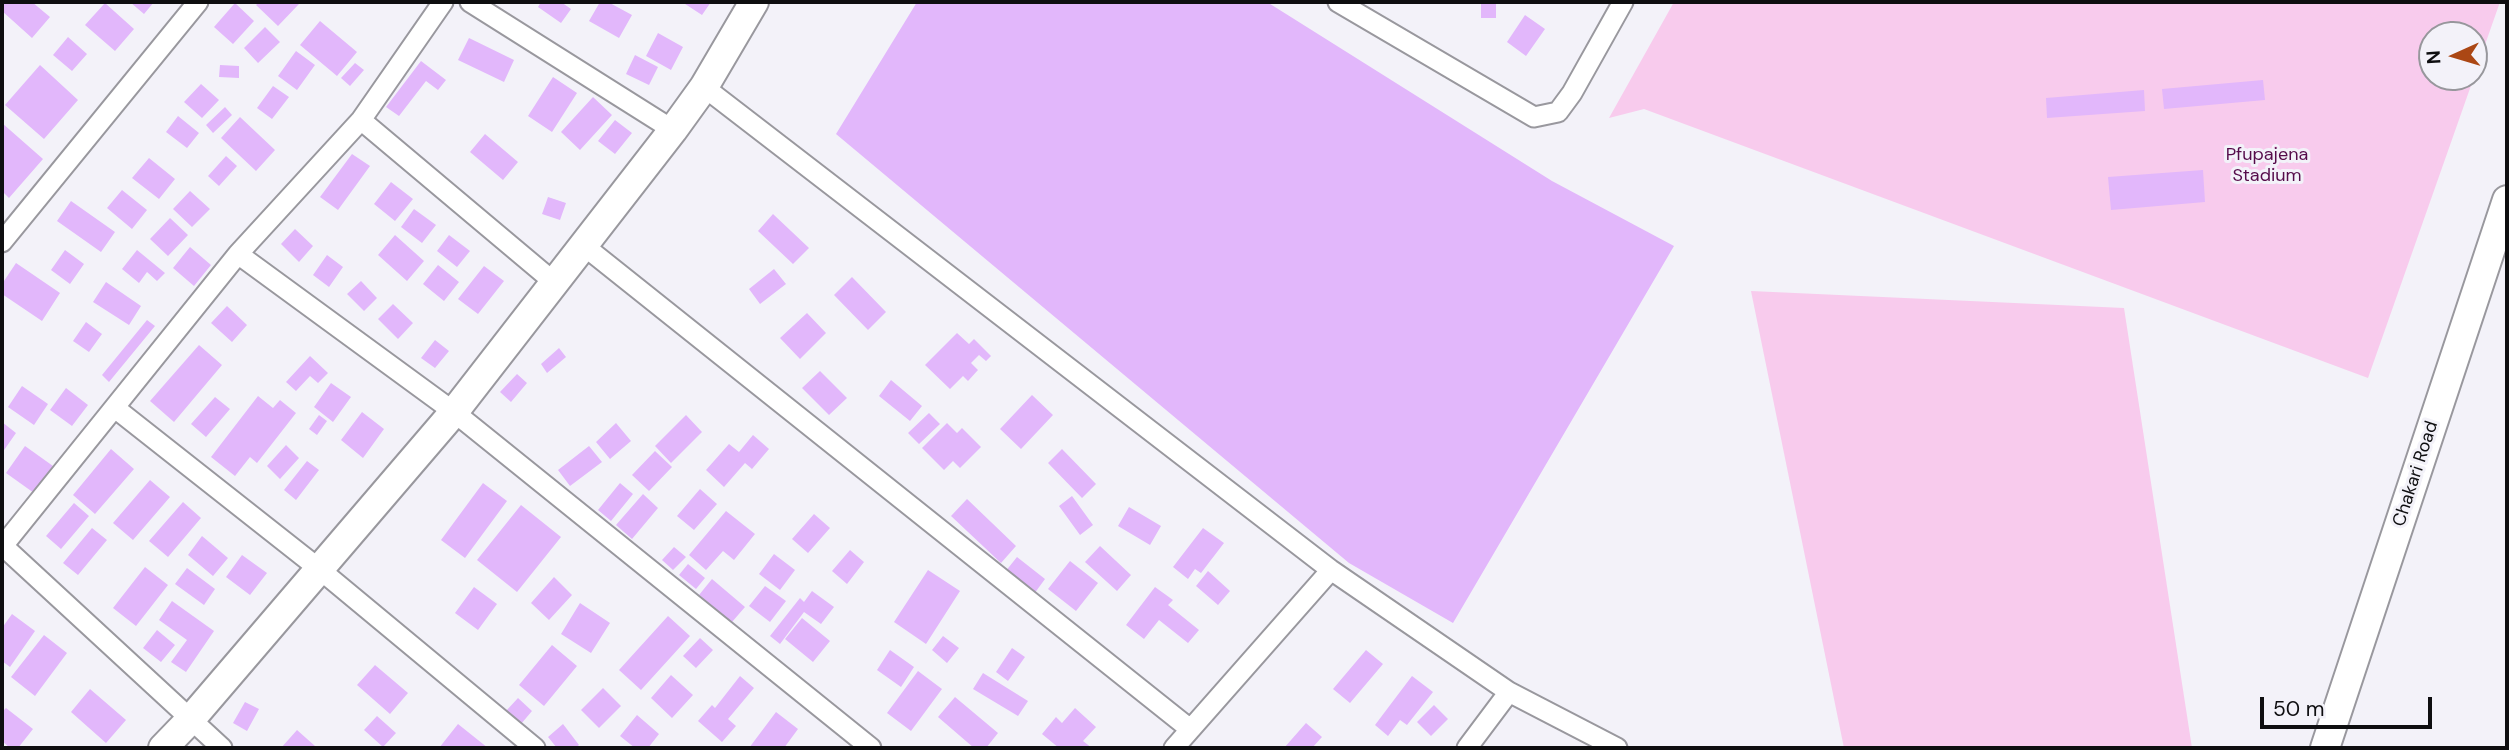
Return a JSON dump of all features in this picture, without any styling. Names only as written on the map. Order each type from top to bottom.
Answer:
[{"type":"street","points":[[2,242],[198,2]]},
{"type":"street","points":[[222,748],[2,546],[238,254],[361,121],[443,2]]},
{"type":"street","points":[[470,2],[673,130]]},
{"type":"street","points":[[163,748],[191,719],[454,412],[673,130],[704,87],[754,2]]},
{"type":"street","points":[[1338,2],[1534,117],[1558,112],[1572,93],[1623,2]]},
{"type":"street","points":[[704,87],[1331,570],[1509,692],[1617,748]]},
{"type":"street","points":[[361,121],[555,283]]},
{"type":"street","name":"Chakari Road","points":[[2325,748],[2507,200]]},
{"type":"street","points":[[583,245],[1190,729]]},
{"type":"street","points":[[238,254],[454,412],[871,748]]},
{"type":"street","points":[[114,408],[318,568],[535,748]]},
{"type":"street","points":[[1174,748],[1331,570]]},
{"type":"street","points":[[1468,748],[1509,692]]},
{"type":"green space","name":"Pfupajena Stadium","points":[[1674,2],[2500,2],[2488,36],[2488,21],[2418,21],[2418,91],[2469,91],[2368,378],[1644,109],[1609,118]]},
{"type":"green space","points":[[1751,291],[2124,308],[2192,748],[1844,748]]},
{"type":"building","points":[[2,2],[32,2],[50,17],[32,38],[2,11]]},
{"type":"building","points":[[130,2],[154,2],[144,14]]},
{"type":"building","points":[[259,2],[299,4],[278,26],[256,5]]},
{"type":"building","points":[[541,2],[561,2],[571,9],[561,23],[538,7]]},
{"type":"building","points":[[600,2],[608,2],[632,15],[619,38],[589,21]]},
{"type":"building","points":[[682,2],[711,2],[702,15]]},
{"type":"building","points":[[917,2],[1267,2],[1552,181],[1674,246],[1453,623],[1349,563],[836,134]]},
{"type":"building","points":[[1481,2],[1496,2],[1496,18],[1481,18]]},
{"type":"building","points":[[105,3],[134,29],[115,51],[85,25]]},
{"type":"building","points":[[235,3],[254,21],[233,44],[214,27]]},
{"type":"building","points":[[1525,15],[1545,29],[1526,56],[1507,42]]},
{"type":"building","points":[[320,21],[357,52],[337,76],[300,45]]},
{"type":"building","points":[[265,27],[280,42],[258,63],[244,48]]},
{"type":"building","points":[[658,33],[683,47],[671,70],[646,56]]},
{"type":"building","points":[[68,37],[87,54],[72,71],[53,55]]},
{"type":"building","points":[[469,38],[514,60],[504,82],[458,60]]},
{"type":"building","points":[[296,51],[315,65],[297,90],[278,76]]},
{"type":"building","points":[[635,55],[658,67],[649,85],[626,74]]},
{"type":"building","points":[[421,61],[446,80],[438,90],[426,81],[399,116],[386,107]]},
{"type":"building","points":[[355,63],[364,70],[350,86],[341,78]]},
{"type":"building","points":[[40,65],[78,100],[44,139],[5,105]]},
{"type":"building","points":[[220,65],[239,66],[239,78],[219,77]]},
{"type":"building","points":[[553,77],[577,93],[552,132],[528,116]]},
{"type":"building","points":[[2263,80],[2265,100],[2164,109],[2162,89]]},
{"type":"building","points":[[201,84],[219,100],[202,118],[184,102]]},
{"type":"building","points":[[273,86],[289,97],[272,119],[257,108]]},
{"type":"building","points":[[2144,90],[2145,111],[2047,118],[2046,98]]},
{"type":"building","points":[[593,97],[612,115],[580,150],[561,132]]},
{"type":"building","points":[[225,107],[232,115],[213,133],[206,125]]},
{"type":"building","points":[[178,116],[199,133],[187,148],[166,132]]},
{"type":"building","points":[[240,117],[275,150],[256,171],[221,138]]},
{"type":"building","points":[[615,120],[632,133],[615,154],[598,141]]},
{"type":"building","points":[[2,123],[43,159],[9,198],[2,191]]},
{"type":"building","points":[[485,134],[518,162],[503,180],[470,152]]},
{"type":"building","points":[[352,154],[370,166],[338,210],[320,197]]},
{"type":"building","points":[[226,156],[237,166],[219,186],[208,176]]},
{"type":"building","points":[[149,158],[175,179],[159,199],[132,178]]},
{"type":"building","points":[[2203,170],[2205,202],[2111,210],[2108,177]]},
{"type":"building","points":[[391,182],[413,199],[395,221],[374,204]]},
{"type":"building","points":[[122,190],[147,210],[132,229],[107,208]]},
{"type":"building","points":[[190,191],[210,209],[192,227],[173,209]]},
{"type":"building","points":[[548,197],[566,203],[560,220],[542,214]]},
{"type":"building","points":[[71,201],[115,232],[101,252],[57,221]]},
{"type":"building","points":[[414,209],[436,225],[422,243],[401,227]]},
{"type":"building","points":[[773,214],[809,248],[793,264],[758,231]]},
{"type":"building","points":[[170,218],[188,235],[168,256],[150,239]]},
{"type":"building","points":[[295,229],[313,246],[299,262],[281,244]]},
{"type":"building","points":[[395,235],[424,261],[407,281],[378,255]]},
{"type":"building","points":[[449,235],[470,251],[457,267],[437,251]]},
{"type":"building","points":[[190,247],[211,265],[194,286],[173,268]]},
{"type":"building","points":[[65,250],[84,264],[70,284],[51,270]]},
{"type":"building","points":[[137,250],[165,273],[157,281],[147,272],[139,283],[122,269]]},
{"type":"building","points":[[327,255],[343,267],[329,287],[313,275]]},
{"type":"building","points":[[16,263],[60,293],[42,321],[2,294],[2,284]]},
{"type":"building","points":[[438,265],[459,282],[444,301],[423,284]]},
{"type":"building","points":[[484,266],[504,281],[478,314],[458,299]]},
{"type":"building","points":[[774,269],[786,284],[760,304],[749,289]]},
{"type":"building","points":[[852,277],[886,312],[868,330],[834,295]]},
{"type":"building","points":[[361,281],[377,298],[364,311],[347,294]]},
{"type":"building","points":[[106,282],[141,306],[129,325],[93,302]]},
{"type":"building","points":[[393,304],[413,323],[398,339],[378,319]]},
{"type":"building","points":[[227,306],[247,325],[232,342],[211,323]]},
{"type":"building","points":[[807,313],[826,333],[800,359],[780,338]]},
{"type":"building","points":[[147,320],[155,326],[109,382],[102,375]]},
{"type":"building","points":[[86,322],[102,334],[89,352],[73,341]]},
{"type":"building","points":[[957,333],[969,344],[974,339],[991,356],[986,361],[979,355],[971,363],[978,370],[968,381],[963,376],[950,389],[925,365]]},
{"type":"building","points":[[435,340],[449,351],[435,368],[421,358]]},
{"type":"building","points":[[199,345],[222,365],[174,422],[150,401]]},
{"type":"building","points":[[559,348],[566,357],[547,373],[541,364]]},
{"type":"building","points":[[310,356],[328,373],[318,383],[310,376],[296,391],[286,382]]},
{"type":"building","points":[[820,371],[847,398],[829,415],[802,388]]},
{"type":"building","points":[[517,374],[527,383],[511,402],[500,392]]},
{"type":"building","points":[[891,380],[922,406],[910,421],[879,396]]},
{"type":"building","points":[[331,383],[351,397],[333,422],[314,407]]},
{"type":"building","points":[[22,386],[48,404],[34,425],[8,407]]},
{"type":"building","points":[[66,388],[88,405],[72,426],[50,410]]},
{"type":"building","points":[[1032,395],[1053,415],[1021,449],[1000,429]]},
{"type":"building","points":[[258,396],[273,408],[280,400],[296,413],[257,463],[250,457],[235,476],[211,457]]},
{"type":"building","points":[[215,397],[230,409],[206,437],[191,424]]},
{"type":"building","points":[[362,412],[384,429],[363,458],[341,440]]},
{"type":"building","points":[[929,413],[940,424],[919,444],[908,433]]},
{"type":"building","points":[[319,415],[327,421],[317,435],[309,429]]},
{"type":"building","points":[[686,415],[702,432],[671,463],[655,446]]},
{"type":"building","points":[[2,422],[16,433],[2,453]]},
{"type":"building","points":[[616,423],[631,441],[610,459],[596,442]]},
{"type":"building","points":[[947,423],[957,433],[962,428],[981,447],[960,468],[953,461],[944,470],[922,448]]},
{"type":"building","points":[[753,435],[769,449],[752,469],[745,463],[724,487],[706,470],[729,444],[739,452]]},
{"type":"building","points":[[286,445],[299,458],[280,479],[267,466]]},
{"type":"building","points":[[25,446],[53,466],[34,493],[6,473]]},
{"type":"building","points":[[589,446],[602,462],[570,486],[558,470]]},
{"type":"building","points":[[111,449],[134,469],[95,514],[73,495]]},
{"type":"building","points":[[1062,449],[1096,484],[1082,498],[1048,463]]},
{"type":"building","points":[[655,451],[672,467],[649,491],[632,475]]},
{"type":"building","points":[[307,461],[319,470],[296,500],[284,490]]},
{"type":"building","points":[[150,480],[170,497],[133,540],[113,523]]},
{"type":"building","points":[[483,483],[507,501],[465,558],[441,540]]},
{"type":"building","points":[[620,483],[633,494],[611,521],[598,510]]},
{"type":"building","points":[[700,489],[717,504],[694,530],[677,516]]},
{"type":"building","points":[[643,494],[658,508],[632,539],[616,525]]},
{"type":"building","points":[[1072,496],[1093,525],[1080,535],[1059,506]]},
{"type":"building","points":[[967,499],[1016,546],[1001,563],[951,516]]},
{"type":"building","points":[[183,502],[201,518],[168,557],[149,541]]},
{"type":"building","points":[[74,503],[89,516],[61,549],[46,536]]},
{"type":"building","points":[[521,505],[561,537],[517,592],[477,560]]},
{"type":"building","points":[[1129,507],[1161,526],[1150,545],[1118,526]]},
{"type":"building","points":[[726,511],[755,534],[734,560],[723,551],[706,570],[689,555]]},
{"type":"building","points":[[814,514],[830,528],[808,553],[792,539]]},
{"type":"building","points":[[92,528],[107,540],[78,575],[63,563]]},
{"type":"building","points":[[1203,528],[1224,543],[1201,573],[1195,569],[1188,579],[1173,567]]},
{"type":"building","points":[[202,536],[228,558],[213,576],[188,555]]},
{"type":"building","points":[[1100,546],[1131,575],[1117,591],[1085,562]]},
{"type":"building","points":[[674,547],[686,557],[673,570],[662,560]]},
{"type":"building","points":[[850,550],[864,562],[847,584],[832,571]]},
{"type":"building","points":[[774,554],[795,570],[780,590],[759,574]]},
{"type":"building","points":[[242,555],[267,573],[250,595],[226,577]]},
{"type":"building","points":[[1017,557],[1045,579],[1034,594],[1005,572]]},
{"type":"building","points":[[1070,561],[1098,583],[1076,611],[1048,589]]},
{"type":"building","points":[[688,564],[705,578],[696,589],[679,575]]},
{"type":"building","points":[[145,567],[168,585],[136,626],[113,608]]},
{"type":"building","points":[[187,568],[215,589],[204,605],[175,584]]},
{"type":"building","points":[[928,570],[960,591],[926,644],[894,622]]},
{"type":"building","points":[[1208,571],[1230,591],[1218,605],[1196,586]]},
{"type":"building","points":[[554,577],[572,595],[549,620],[531,603]]},
{"type":"building","points":[[712,579],[745,607],[732,622],[699,595]]},
{"type":"building","points":[[765,586],[786,601],[770,622],[749,606]]},
{"type":"building","points":[[474,587],[497,604],[478,630],[455,613]]},
{"type":"building","points":[[1155,587],[1173,600],[1168,605],[1199,630],[1188,643],[1159,620],[1144,639],[1126,625]]},
{"type":"building","points":[[812,591],[834,607],[821,624],[804,612],[780,644],[770,636],[800,598],[804,602]]},
{"type":"building","points":[[172,601],[214,631],[186,672],[171,662],[187,640],[159,620]]},
{"type":"building","points":[[580,603],[610,623],[591,653],[561,634]]},
{"type":"building","points":[[12,614],[35,631],[10,667],[2,661],[2,628]]},
{"type":"building","points":[[668,616],[690,636],[641,690],[619,670]]},
{"type":"building","points":[[802,618],[830,641],[813,662],[785,639]]},
{"type":"building","points":[[157,630],[175,645],[161,662],[143,648]]},
{"type":"building","points":[[44,635],[67,653],[35,696],[11,677]]},
{"type":"building","points":[[943,636],[959,648],[947,663],[932,650]]},
{"type":"building","points":[[700,638],[713,650],[696,668],[683,656]]},
{"type":"building","points":[[552,645],[577,666],[544,706],[519,685]]},
{"type":"building","points":[[1012,648],[1025,657],[1008,681],[996,672]]},
{"type":"building","points":[[890,650],[914,667],[901,687],[877,670]]},
{"type":"building","points":[[1366,650],[1383,664],[1350,703],[1333,689]]},
{"type":"building","points":[[375,665],[408,693],[390,714],[357,685]]},
{"type":"building","points":[[918,671],[942,689],[911,731],[887,713]]},
{"type":"building","points":[[983,673],[1028,701],[1018,716],[973,689]]},
{"type":"building","points":[[671,675],[693,695],[672,718],[651,698]]},
{"type":"building","points":[[740,676],[754,688],[728,719],[736,726],[722,742],[698,721],[712,705],[715,708]]},
{"type":"building","points":[[1412,676],[1433,692],[1407,725],[1400,720],[1388,736],[1375,725]]},
{"type":"building","points":[[603,688],[621,706],[599,728],[581,710]]},
{"type":"building","points":[[90,689],[126,720],[106,743],[71,712]]},
{"type":"building","points":[[955,697],[998,733],[986,748],[974,748],[938,717]]},
{"type":"building","points":[[518,698],[532,711],[521,724],[506,711]]},
{"type":"building","points":[[245,702],[259,709],[247,731],[233,723]]},
{"type":"building","points":[[1434,705],[1448,719],[1431,736],[1417,722]]},
{"type":"building","points":[[6,708],[33,729],[18,748],[10,748],[2,741],[2,712]]},
{"type":"building","points":[[1075,708],[1096,727],[1083,741],[1092,748],[1059,748],[1042,734],[1056,717],[1062,723]]},
{"type":"building","points":[[776,712],[798,729],[784,748],[749,748]]},
{"type":"building","points":[[637,715],[659,734],[648,748],[635,748],[620,736]]},
{"type":"building","points":[[377,716],[396,733],[383,747],[364,730]]},
{"type":"building","points":[[1306,723],[1322,737],[1312,748],[1284,748]]},
{"type":"building","points":[[458,724],[488,748],[439,748]]},
{"type":"building","points":[[563,724],[579,745],[575,748],[557,748],[548,737]]},
{"type":"building","points":[[297,730],[315,746],[281,748]]}]
